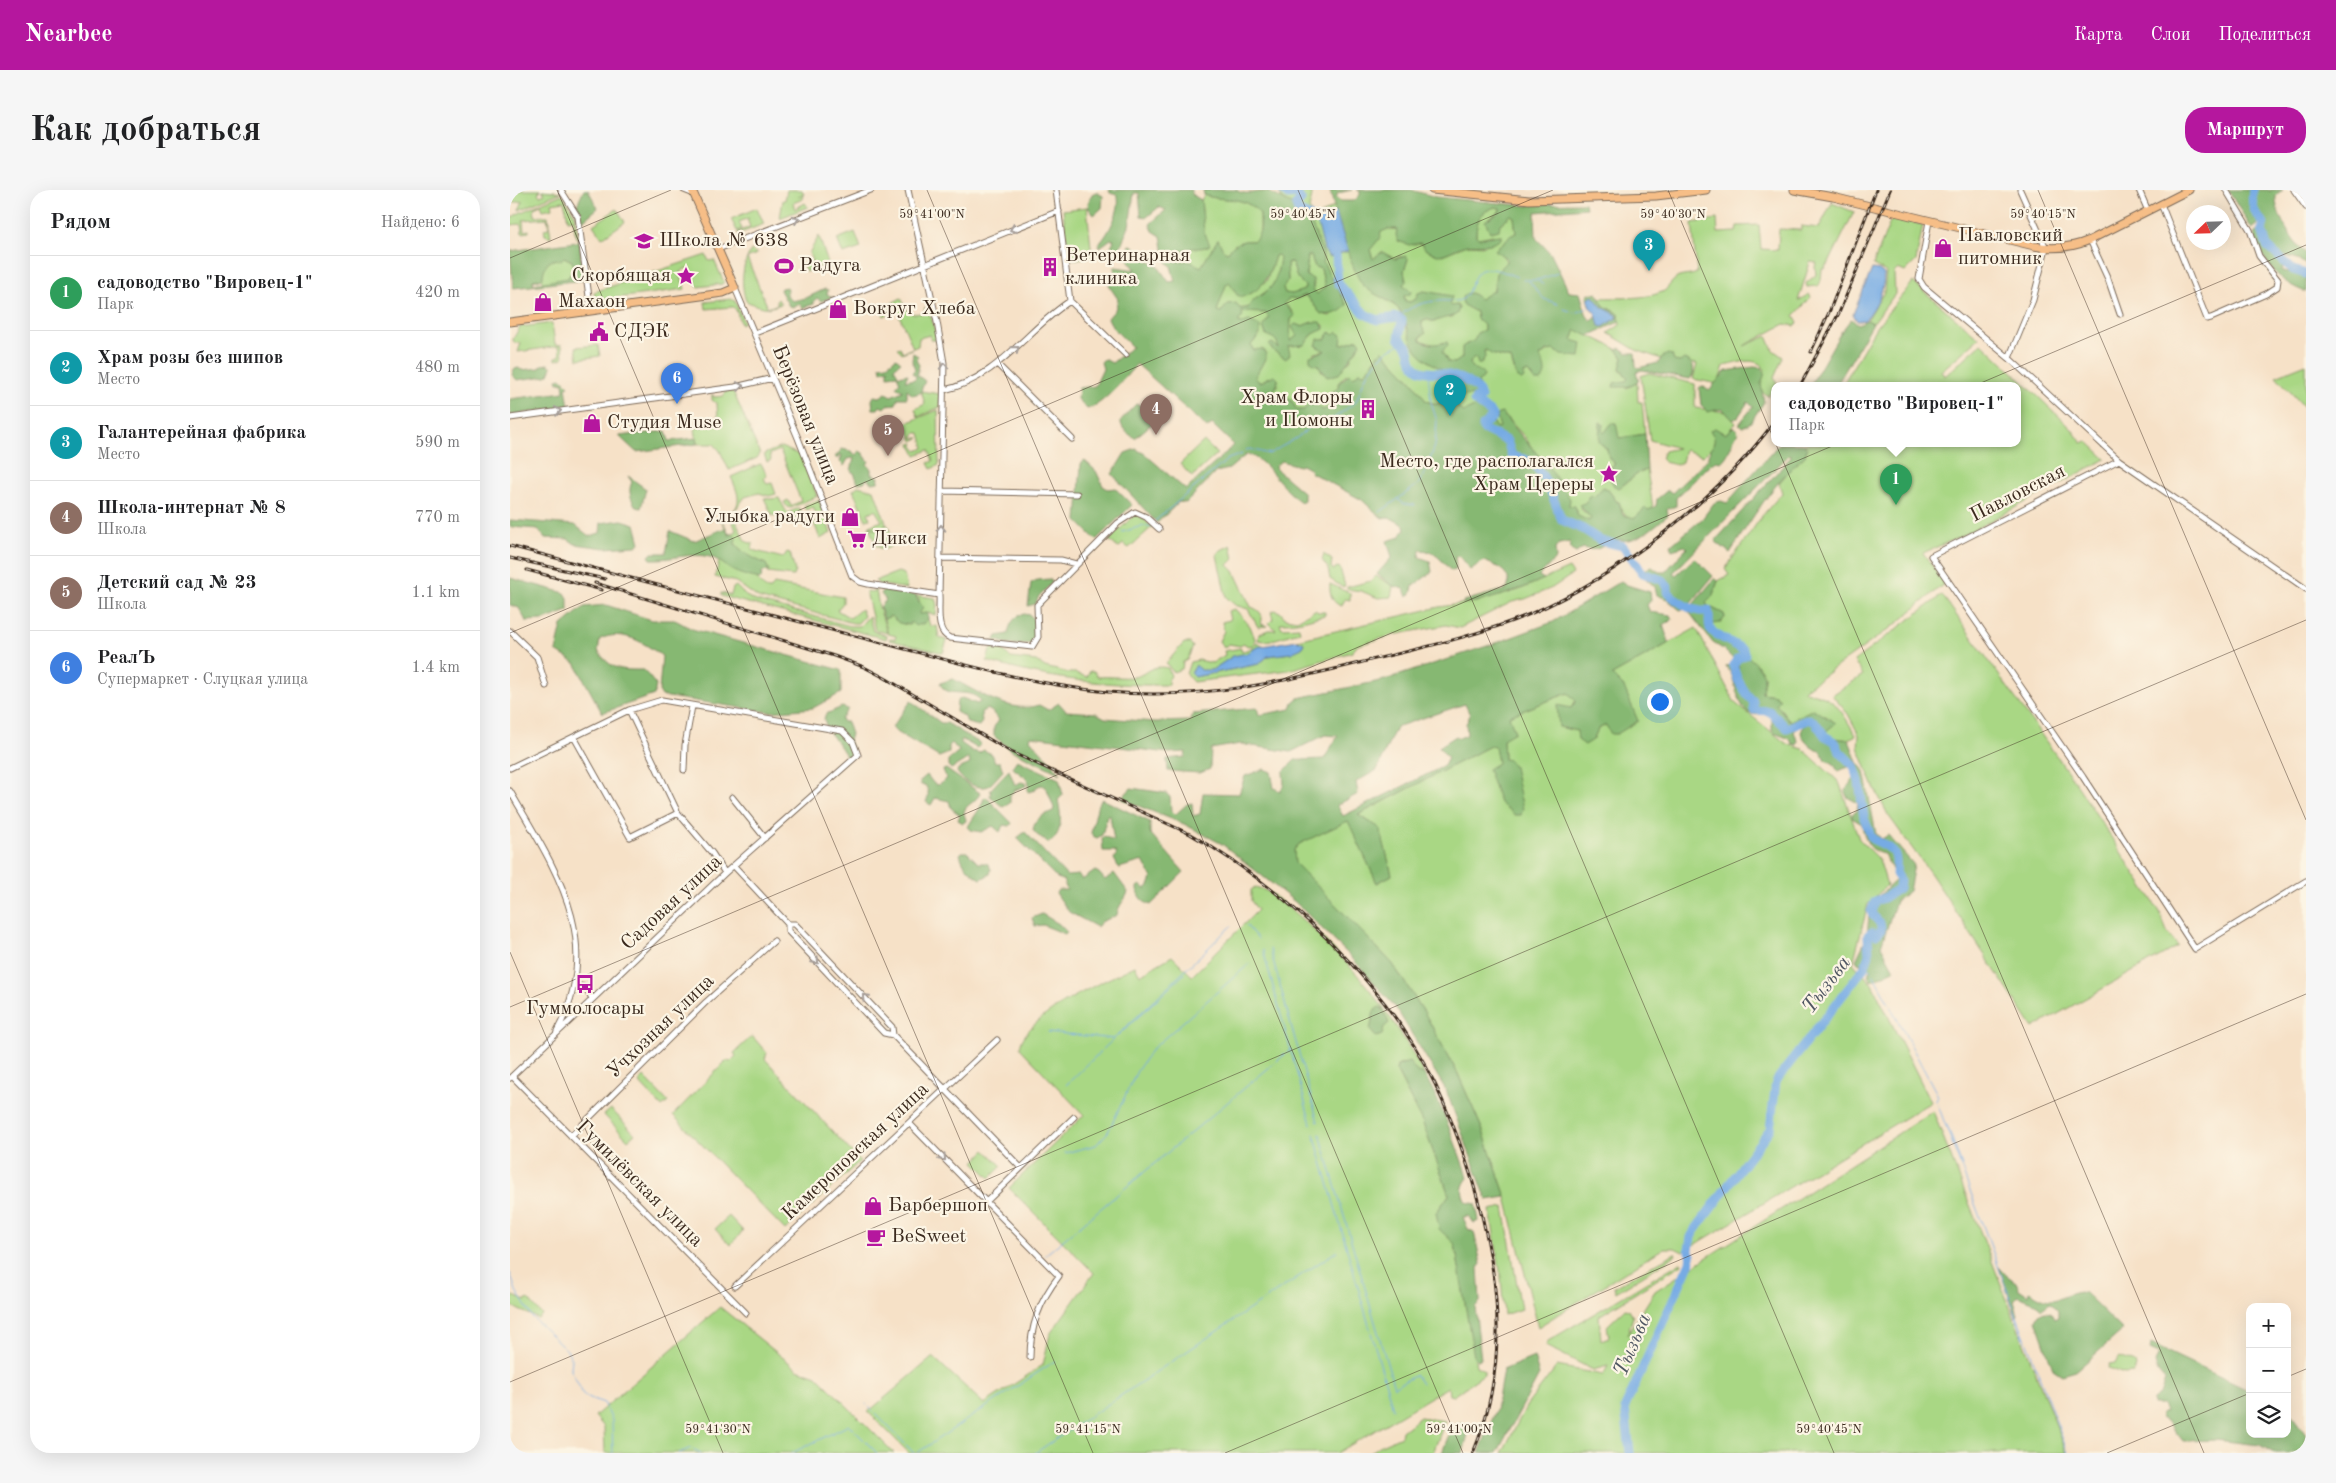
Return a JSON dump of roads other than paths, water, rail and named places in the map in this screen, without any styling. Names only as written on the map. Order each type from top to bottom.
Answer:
[{"type":"main road","points":[[1432,190],[1529,200],[1706,190]]},
{"type":"main road","points":[[1794,190],[1809,191],[2046,248],[2065,248],[2090,240],[2189,190]]},
{"type":"main road","name":"Берёзовая улица","points":[[693,192],[735,288]]},
{"type":"main road","points":[[510,322],[723,293],[735,288]]},
{"type":"street","points":[[561,190],[578,217],[591,310]]},
{"type":"street","name":"Берёзовая улица","points":[[684,190],[693,192]]},
{"type":"street","points":[[718,250],[871,190]]},
{"type":"street","points":[[908,190],[943,355],[944,390],[939,594],[940,628],[943,633],[950,638],[1032,647],[1038,637],[1036,607],[1039,602],[1118,523],[1135,512],[1146,517],[1159,529]]},
{"type":"street","points":[[1056,190],[1070,301],[1126,355]]},
{"type":"street","points":[[2009,358],[2033,300],[2046,248],[2020,190]]},
{"type":"street","points":[[2139,190],[2148,211]]},
{"type":"street","points":[[2161,204],[2207,319],[2266,294],[2277,286],[2278,280],[2259,256],[2250,230],[2226,190]]},
{"type":"street","points":[[2294,190],[2306,207]]},
{"type":"street","points":[[754,333],[1058,211]]},
{"type":"street","points":[[1929,221],[1919,279],[1920,283],[2009,358],[2119,460],[2306,589]]},
{"type":"street","points":[[2090,240],[2108,279],[2120,314]]},
{"type":"street","name":"Берёзовая улица","points":[[735,288],[852,576],[860,582],[878,587],[939,594]]},
{"type":"street","points":[[944,390],[966,383],[997,364],[1070,301]]},
{"type":"street","points":[[997,364],[1072,439]]},
{"type":"street","points":[[510,418],[743,386],[773,378]]},
{"type":"street","name":"Павловская","points":[[2119,460],[1931,556],[2083,777],[2195,949],[2306,880]]},
{"type":"street","points":[[942,491],[1077,494]]},
{"type":"street","points":[[940,558],[1061,560],[1076,564]]},
{"type":"street","points":[[510,632],[537,657],[546,686]]},
{"type":"street","points":[[510,768],[629,710],[662,700],[692,706],[685,745],[684,770]]},
{"type":"street","name":"Садовая улица","points":[[511,1078],[725,873],[858,755],[853,742],[842,731],[692,706]]},
{"type":"street","points":[[629,710],[678,814],[712,852],[725,873]]},
{"type":"street","points":[[574,737],[630,837],[678,814]]},
{"type":"street","points":[[510,790],[554,871],[570,907],[577,940],[577,966],[574,987],[565,1014],[554,1036]]},
{"type":"street","points":[[732,797],[765,838]]},
{"type":"street","points":[[734,866],[788,924],[788,931],[841,988],[884,1033],[893,1035],[1022,1168]]},
{"type":"street","points":[[788,924],[796,924],[849,980],[892,1027],[893,1035]]},
{"type":"street","name":"Учхозная улица","points":[[571,1136],[706,1002],[774,941]]},
{"type":"street","points":[[841,988],[849,980]]},
{"type":"street","points":[[574,987],[580,986],[587,989],[592,999]]},
{"type":"street","name":"Камероновская улица","points":[[735,1286],[997,1040]]},
{"type":"street","name":"Гумилёвская улица","points":[[511,1078],[571,1136],[746,1314]]},
{"type":"street","points":[[986,1202],[1074,1116]]},
{"type":"street","points":[[909,1123],[1059,1276],[1047,1292],[1036,1316],[1030,1343],[1030,1357]]},
{"type":"water","points":[[1336,212],[1348,251],[1329,257],[1324,250],[1317,221],[1319,218]]},
{"type":"water","points":[[1872,269],[1879,270],[1884,274],[1881,293],[1873,310],[1865,320],[1857,321],[1853,314]]},
{"type":"water","points":[[1593,296],[1602,307],[1617,315],[1617,318],[1603,327],[1599,326],[1596,314],[1590,307],[1588,299]]},
{"type":"water","points":[[1297,640],[1304,643],[1302,648],[1291,653],[1268,656],[1259,664],[1195,677],[1191,673],[1196,665],[1200,670],[1212,670],[1233,656],[1248,653],[1257,647]]},
{"type":"waterway","name":"Тызьва","points":[[1282,190],[1288,195],[1297,194],[1301,200],[1296,205],[1298,211],[1321,222],[1325,229]]},
{"type":"waterway","points":[[2253,190],[2252,200],[2257,216],[2264,223],[2262,230],[2267,246],[2293,270],[2306,274]]},
{"type":"waterway","name":"Тызьва","points":[[1332,245],[1336,255],[1338,283],[1365,314],[1377,320],[1397,317],[1402,320],[1399,338],[1408,348],[1412,361],[1417,368],[1424,372],[1451,375],[1475,387],[1481,397],[1476,398],[1474,401],[1490,412],[1493,417],[1483,425],[1483,429],[1507,441],[1512,456],[1527,460],[1540,472],[1549,488],[1562,520],[1583,529],[1601,541],[1623,546],[1643,573],[1662,580],[1668,587],[1668,592],[1676,600],[1687,607],[1699,611],[1708,610],[1711,630],[1743,650],[1745,655],[1737,659],[1733,666],[1738,680],[1753,701],[1754,710],[1769,711],[1787,728],[1809,719],[1815,722],[1825,736],[1835,742],[1840,752],[1854,766],[1859,781],[1864,818],[1872,839],[1890,848],[1895,855],[1896,874],[1900,880],[1899,888],[1884,898],[1875,901],[1871,912],[1879,922],[1881,930],[1876,935],[1872,932],[1868,935],[1869,955],[1864,968],[1779,1077],[1776,1082],[1770,1129],[1695,1230],[1691,1237],[1689,1250]]},
{"type":"waterway","points":[[1399,318],[1406,311],[1422,303],[1463,299],[1476,275],[1484,269],[1501,271],[1517,277]]},
{"type":"waterway","points":[[1523,280],[1537,280],[1558,273]]},
{"type":"waterway","points":[[1529,281],[1544,299],[1558,304]]},
{"type":"waterway","points":[[1538,281],[1544,285]]},
{"type":"waterway","points":[[1564,309],[1576,313],[1590,307]]},
{"type":"waterway","points":[[1246,450],[1250,449],[1269,454],[1298,437],[1314,424],[1334,418],[1356,402],[1365,378],[1376,362],[1387,351],[1404,342]]},
{"type":"waterway","points":[[1380,512],[1420,483],[1435,446],[1437,421],[1431,402],[1428,372]]},
{"type":"waterway","points":[[1155,521],[1228,459],[1242,454]]},
{"type":"waterway","points":[[1399,500],[1404,504],[1415,505]]},
{"type":"waterway","points":[[1122,532],[1150,526]]},
{"type":"waterway","points":[[1246,925],[1258,939]]},
{"type":"waterway","points":[[1066,1085],[1231,926]]},
{"type":"waterway","points":[[1270,949],[1318,1122]]},
{"type":"waterway","points":[[1263,950],[1311,1124]]},
{"type":"waterway","points":[[1065,1153],[1096,1145],[1108,1132],[1137,1071],[1152,1049],[1249,964]]},
{"type":"waterway","points":[[1866,965],[1871,970],[1938,1096],[1936,1101]]},
{"type":"waterway","points":[[1123,1031],[1184,974]]},
{"type":"waterway","points":[[1048,1032],[1114,1039]]},
{"type":"waterway","points":[[1044,1256],[1290,1050]]},
{"type":"waterway","points":[[1938,1105],[2068,1453]]},
{"type":"waterway","points":[[1947,1125],[1962,1166]]},
{"type":"waterway","points":[[1314,1134],[1393,1409]]},
{"type":"waterway","points":[[1320,1134],[1394,1387],[1416,1375],[1422,1384]]},
{"type":"waterway","points":[[1035,1453],[1337,1251]]},
{"type":"waterway","name":"Тызьва","points":[[1630,1453],[1625,1407],[1690,1262],[1691,1255]]},
{"type":"waterway","points":[[510,1273],[516,1291],[533,1318],[567,1350],[572,1359],[571,1370],[584,1396],[604,1403],[612,1420],[613,1453]]},
{"type":"waterway","points":[[2015,1313],[2024,1338]]},
{"type":"waterway","points":[[917,1453],[1055,1361]]},
{"type":"waterway","points":[[866,1404],[914,1453]]},
{"type":"waterway","points":[[792,1453],[849,1425],[877,1453]]},
{"type":"waterway","points":[[679,1453],[691,1448],[701,1453]]},
{"type":"railway","points":[[1811,352],[1830,310],[1876,190]]},
{"type":"railway","points":[[1802,382],[1839,313],[1890,190]]},
{"type":"railway","points":[[510,546],[1020,678],[1108,692],[1140,694],[1203,692],[1266,684],[1328,671],[1467,636],[1530,614],[1564,598],[1632,557],[1695,506],[1724,479],[1771,426]]},
{"type":"railway","points":[[510,558],[605,579]]},
{"type":"railway","points":[[527,570],[602,590]]},
{"type":"railway","points":[[595,583],[834,656],[864,667],[1011,752],[1190,834],[1226,856],[1262,882],[1330,942],[1362,975],[1390,1010],[1415,1047],[1435,1084],[1451,1121],[1466,1159],[1477,1198],[1492,1265],[1497,1319],[1494,1374],[1490,1401],[1473,1453]]},
{"type":"place","name":"Школа № 638","points":[[644,241]]},
{"type":"place","name":"Павловский питомник","points":[[1943,248]]},
{"type":"place","name":"Радуга","points":[[784,266]]},
{"type":"place","name":"Ветеринарная клиника","points":[[1050,267]]},
{"type":"place","name":"Галантерейная фабрика","points":[[1649,271]]},
{"type":"place","name":"Скорбящая","points":[[686,276]]},
{"type":"place","name":"Махаон","points":[[543,302]]},
{"type":"place","name":"Вокруг Хлеба","points":[[838,309]]},
{"type":"place","name":"СДЭК","points":[[599,332]]},
{"type":"place","name":"РеалЪ","points":[[677,404]]},
{"type":"place","name":"Храм Флоры и Помоны","points":[[1368,409]]},
{"type":"place","name":"Храм розы без шипов","points":[[1450,416]]},
{"type":"place","name":"Студия Muse","points":[[592,423]]},
{"type":"place","name":"Школа-интернат № 8","points":[[1156,435]]},
{"type":"place","name":"Детский сад № 23","points":[[888,456]]},
{"type":"place","name":"Место, где располагался Храм Цереры","points":[[1609,474]]},
{"type":"place","name":"садоводство \"Вировец-1\"","points":[[1896,505]]},
{"type":"place","name":"Улыбка радуги","points":[[850,517]]},
{"type":"place","name":"Дикси","points":[[857,539]]},
{"type":"place","name":"Гуммолосары","points":[[585,984]]},
{"type":"place","name":"Барбершоп","points":[[873,1206]]},
{"type":"place","name":"BeSweet","points":[[876,1237]]}]
